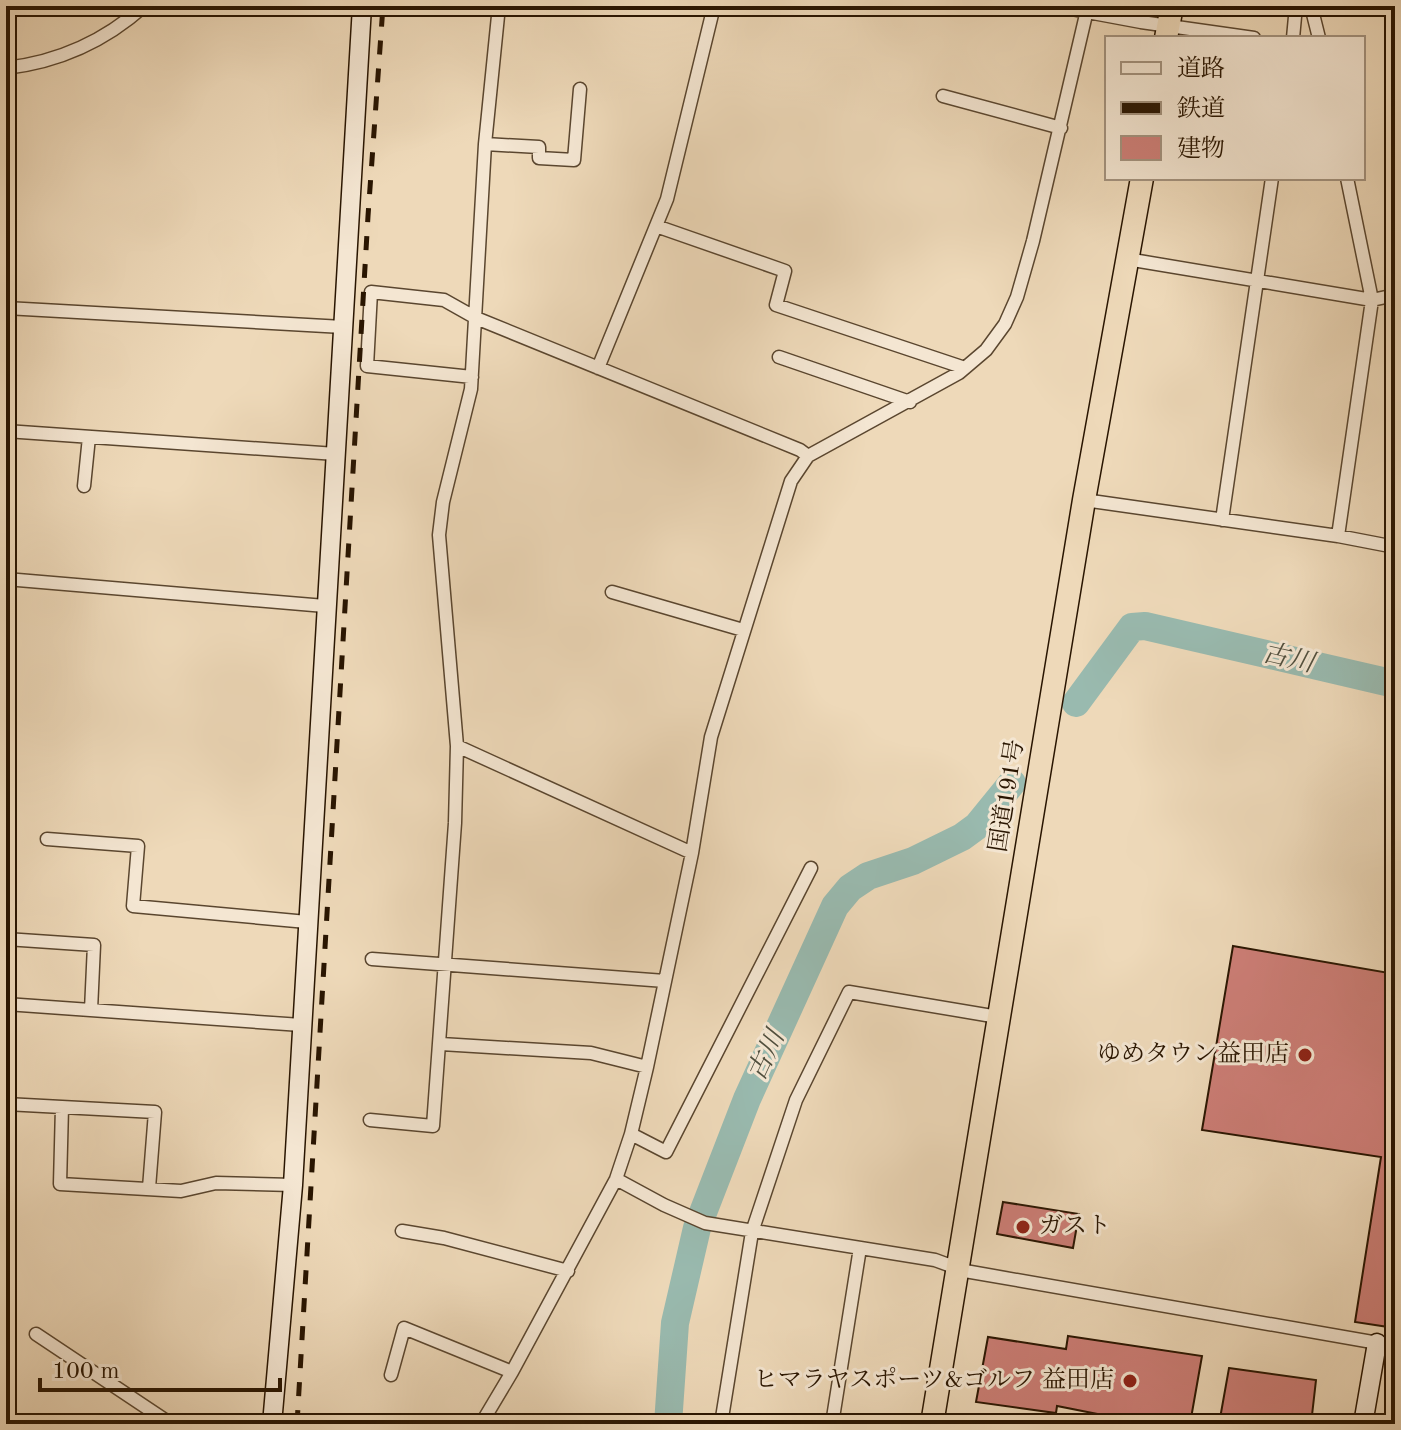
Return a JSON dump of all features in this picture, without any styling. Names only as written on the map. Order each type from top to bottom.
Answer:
[{"type":"highway","name":"国道191号","points":[[932,1424],[1084,500],[1142,180]]},
{"type":"street","points":[[6,68],[41,64],[71,52],[108,34],[144,6]]},
{"type":"street","points":[[272,1424],[293,1185],[362,6]]},
{"type":"street","points":[[370,1120],[433,1126],[455,823],[457,746],[439,535],[443,502],[472,377],[485,144],[499,6]]},
{"type":"street","points":[[598,368],[667,199],[714,6]]},
{"type":"street","points":[[1055,6],[1243,36]]},
{"type":"street","points":[[1293,36],[1296,6]]},
{"type":"street","points":[[1311,6],[1318,36]]},
{"type":"street","points":[[481,1424],[616,1179],[631,1134],[692,853],[711,737],[791,481],[808,456],[910,402],[965,368],[986,350],[1005,324],[1017,297],[1088,9]]},
{"type":"street","points":[[485,144],[539,147],[539,158],[574,160],[580,89]]},
{"type":"street","points":[[943,96],[1061,128]]},
{"type":"street","points":[[1222,520],[1272,180]]},
{"type":"street","points":[[1338,536],[1372,300],[1347,180]]},
{"type":"street","points":[[656,226],[785,271],[776,305],[965,368]]},
{"type":"street","points":[[1127,259],[1372,300],[1395,295]]},
{"type":"street","points":[[472,377],[367,366],[371,292],[444,300],[476,318],[800,450],[808,456]]},
{"type":"street","points":[[6,308],[343,327]]},
{"type":"street","points":[[779,357],[910,402]]},
{"type":"street","points":[[6,431],[336,454]]},
{"type":"street","points":[[84,486],[89,437]]},
{"type":"street","points":[[1084,500],[1395,547]]},
{"type":"street","points":[[6,579],[325,606]]},
{"type":"street","points":[[612,592],[743,630]]},
{"type":"street","points":[[457,746],[692,853]]},
{"type":"street","points":[[47,839],[138,846],[133,906],[307,922]]},
{"type":"street","points":[[631,1134],[666,1152],[811,868]]},
{"type":"street","points":[[6,939],[94,945],[91,1010]]},
{"type":"street","points":[[372,959],[665,981]]},
{"type":"street","points":[[721,1424],[752,1232],[796,1100],[849,992],[998,1017]]},
{"type":"street","points":[[6,1004],[301,1025]]},
{"type":"street","points":[[441,1044],[591,1053],[647,1067]]},
{"type":"street","points":[[6,1104],[155,1112],[149,1188]]},
{"type":"street","points":[[62,1107],[60,1184],[181,1191],[216,1183],[293,1185]]},
{"type":"street","points":[[616,1179],[690,1217],[752,1232],[935,1260],[958,1269],[1386,1345],[1363,1424]]},
{"type":"street","points":[[402,1231],[444,1238],[568,1271]]},
{"type":"street","points":[[832,1424],[860,1248]]},
{"type":"street","points":[[391,1375],[404,1328],[512,1372]]},
{"type":"street","points":[[36,1334],[171,1424]]},
{"type":"building","name":"ゆめタウン益田店","points":[[1233,946],[1395,974],[1395,1328],[1355,1322],[1381,1157],[1202,1130]]},
{"type":"building","name":"ガスト","points":[[1003,1202],[1079,1214],[1073,1248],[997,1234]]},
{"type":"building","name":"ヒマラヤスポーツ&ゴルフ 益田店","points":[[1068,1336],[1202,1356],[1190,1424],[1148,1424],[1057,1406],[1056,1413],[976,1402],[988,1337],[1066,1349]]},
{"type":"building","points":[[1229,1368],[1316,1380],[1311,1424],[1219,1424]]},
{"type":"waterway","name":"古川","points":[[1076,703],[1132,627],[1145,626],[1395,684]]},
{"type":"waterway","name":"古川","points":[[668,1424],[675,1323],[697,1228],[747,1099],[835,906],[850,888],[868,876],[913,861],[962,837],[977,826],[1012,783]]},
{"type":"railway","points":[[297,1424],[383,6]]},
{"type":"place","name":"ゆめタウン益田店","points":[[1305,1055]]},
{"type":"place","name":"ガスト","points":[[1023,1227]]},
{"type":"place","name":"ヒマラヤスポーツ&ゴルフ 益田店","points":[[1130,1381]]}]
